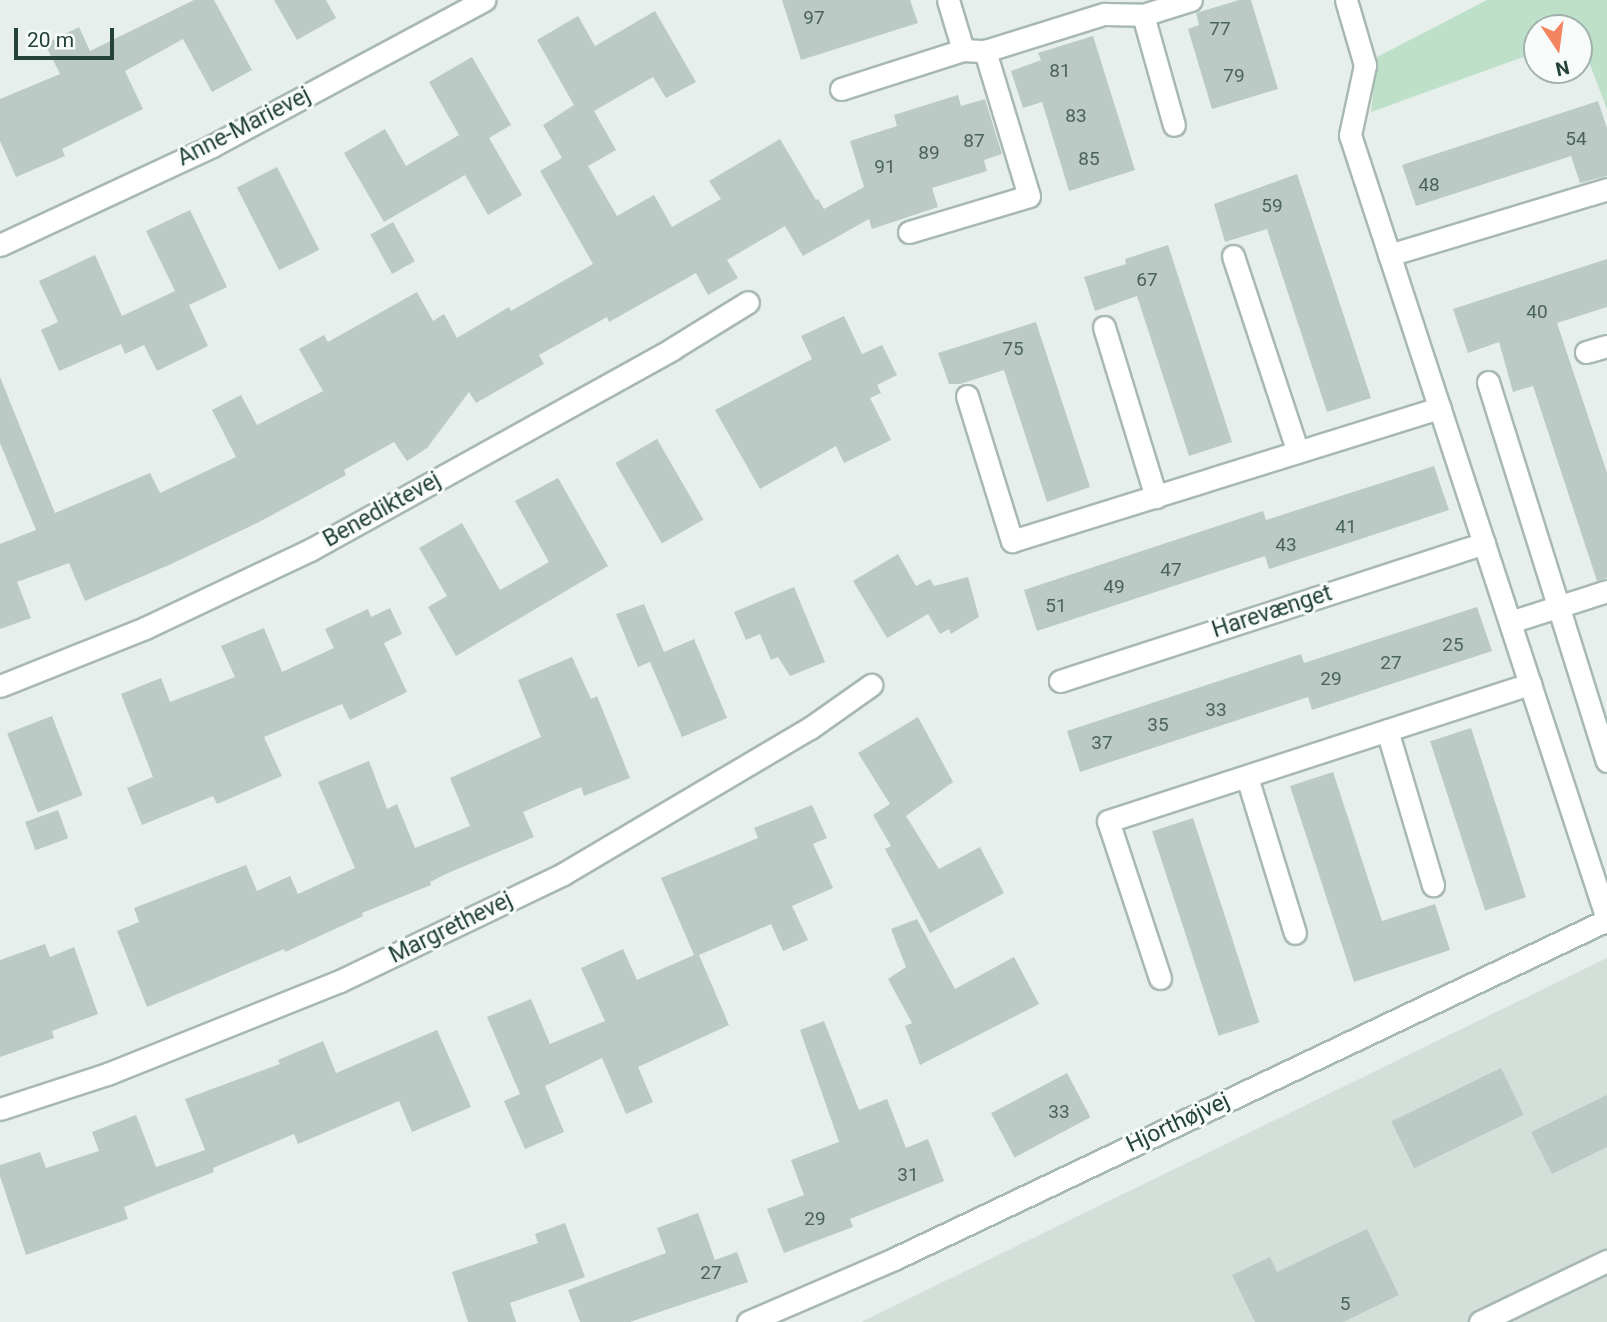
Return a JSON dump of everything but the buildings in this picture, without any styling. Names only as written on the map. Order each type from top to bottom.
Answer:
[{"type":"street","name":"Anne-Marievej","points":[[0,244],[212,146],[484,0]]},
{"type":"street","points":[[947,0],[963,50]]},
{"type":"street","points":[[841,89],[963,50],[985,51],[1104,14],[1143,15],[1191,0]]},
{"type":"street","points":[[1346,0],[1365,65],[1350,135],[1607,919]]},
{"type":"street","points":[[1143,15],[1174,125]]},
{"type":"street","points":[[909,232],[1029,196],[985,51]]},
{"type":"street","points":[[1389,255],[1607,189]]},
{"type":"street","points":[[1233,256],[1298,452]]},
{"type":"street","name":"Benediktevej","points":[[0,686],[145,628],[310,550],[672,349],[748,302]]},
{"type":"street","points":[[1104,327],[1156,497]]},
{"type":"street","points":[[1586,352],[1607,346]]},
{"type":"street","points":[[1488,383],[1607,761]]},
{"type":"street","points":[[967,396],[1012,541],[1440,408]]},
{"type":"street","name":"Harevænget","points":[[1060,681],[1484,543]]},
{"type":"street","points":[[1510,622],[1607,591]]},
{"type":"street","points":[[1160,978],[1108,821],[1530,684]]},
{"type":"street","name":"Margrethevej","points":[[0,1109],[107,1074],[340,981],[563,874],[810,728],[871,685]]},
{"type":"street","points":[[1387,730],[1433,885]]},
{"type":"street","points":[[1247,776],[1295,933]]},
{"type":"street","name":"Hjorthøjvej","points":[[748,1322],[894,1259],[1607,919]]},
{"type":"street","points":[[1480,1322],[1607,1261]]},
{"type":"shaded area","points":[[1607,958],[1607,1322],[861,1322]]},
{"type":"green space","points":[[1487,0],[1607,0],[1607,109],[1593,72],[1593,14],[1523,14],[1523,57],[1371,112],[1377,57]]}]
